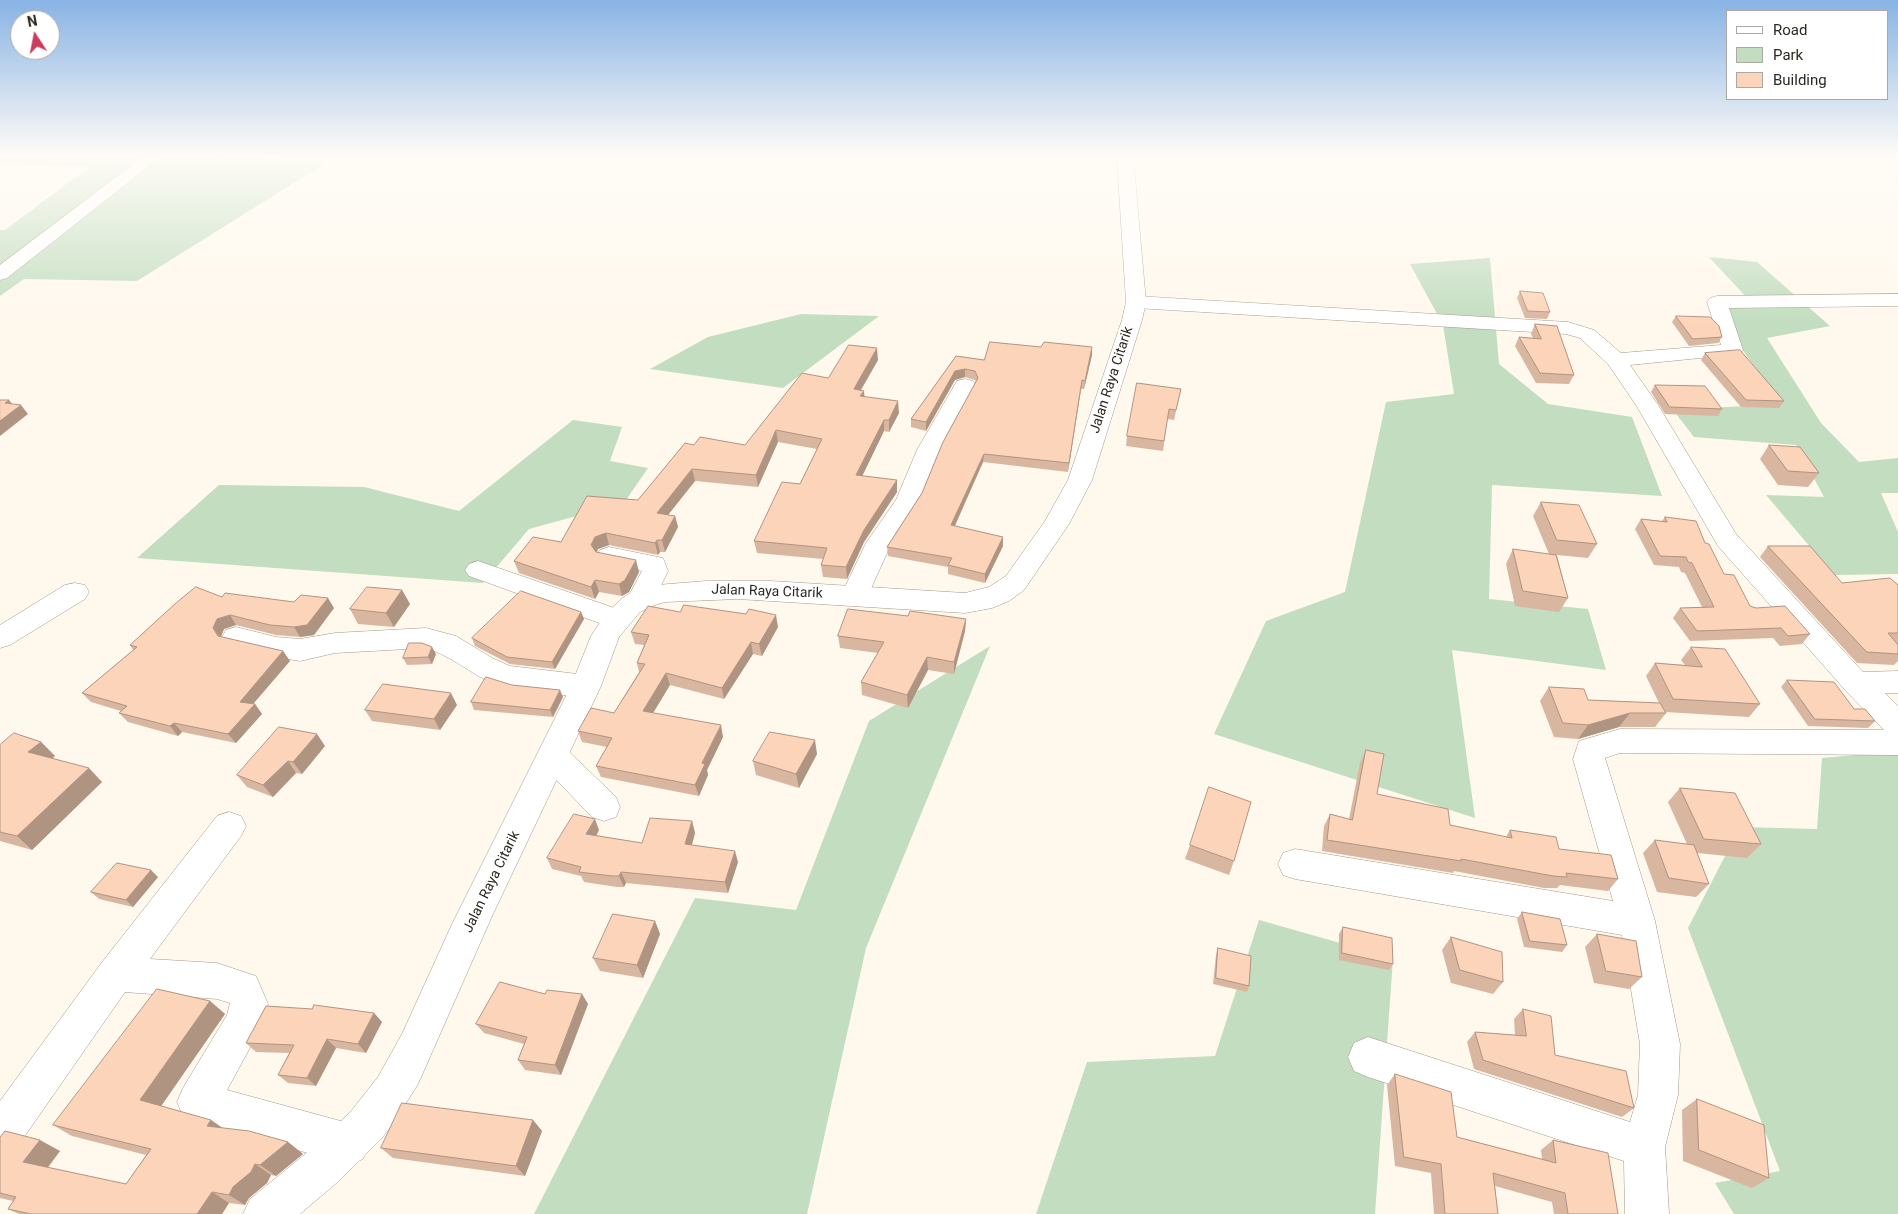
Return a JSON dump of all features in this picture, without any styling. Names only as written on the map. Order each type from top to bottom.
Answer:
[{"type":"street","points":[[0,274],[81,212]]},
{"type":"street","name":"Jalan Raya Citarik","points":[[265,1214],[303,1186],[348,1144],[379,1110],[402,1075],[467,932],[586,686],[596,657],[628,609],[662,593],[742,589],[965,603],[982,601],[999,594],[1015,583],[1056,524],[1080,480],[1132,320],[1136,302],[1129,212]]},
{"type":"street","points":[[1616,360],[1733,350],[1717,302],[1898,300]]},
{"type":"street","points":[[1136,302],[1568,328],[1587,334],[1616,360],[1647,405],[1727,540],[1856,683],[1898,725]]},
{"type":"street","points":[[856,596],[878,543],[908,501],[929,450],[965,386]]},
{"type":"street","points":[[478,570],[628,609],[655,571],[654,564],[609,556]]},
{"type":"street","points":[[0,638],[75,592]]},
{"type":"street","points":[[236,637],[276,647],[300,650],[335,643],[426,638],[446,643],[482,666],[506,677],[586,686]]},
{"type":"street","points":[[1856,683],[1898,682]]},
{"type":"street","points":[[1647,1214],[1644,1147],[1658,1095],[1660,1044],[1637,921],[1588,759],[1590,750],[1620,741],[1898,743]]},
{"type":"street","points":[[553,756],[604,806]]},
{"type":"street","points":[[0,1135],[116,974],[229,826]]},
{"type":"street","points":[[1295,864],[1483,898],[1637,921]]},
{"type":"street","points":[[116,974],[217,982],[242,989],[249,1004],[245,1022],[197,1102],[348,1144]]},
{"type":"street","points":[[1368,1057],[1644,1147]]},
{"type":"green space","points":[[29,212],[248,212],[137,281],[24,279],[0,296],[0,230],[5,230]]},
{"type":"green space","points":[[1709,257],[1757,262],[1830,326],[1767,338],[1821,423],[1859,462],[1898,458],[1898,493],[1881,493],[1898,532],[1898,574],[1834,575],[1766,495],[1824,497],[1796,445],[1694,437],[1673,410],[1781,404],[1715,311],[1748,299]]},
{"type":"green space","points":[[1490,258],[1499,364],[1548,404],[1632,417],[1662,496],[1492,485],[1489,599],[1588,609],[1606,670],[1452,650],[1475,818],[1214,734],[1266,621],[1345,592],[1386,402],[1454,394],[1443,325],[1410,264]]},
{"type":"green space","points":[[801,314],[879,316],[783,388],[650,369],[708,337]]},
{"type":"green space","points":[[573,420],[622,427],[610,461],[648,468],[624,503],[529,529],[483,583],[137,558],[219,485],[364,487],[459,511]]},
{"type":"green space","points":[[990,646],[866,948],[807,1214],[534,1214],[695,898],[796,910],[869,721]]},
{"type":"green space","points":[[1898,751],[1898,1214],[1734,1214],[1715,1183],[1780,1171],[1688,928],[1740,827],[1817,829],[1822,758]]},
{"type":"green space","points":[[1259,920],[1393,958],[1375,1214],[1036,1214],[1087,1062],[1215,1056]]},
{"type":"building","points":[[1520,291],[1543,293],[1550,312],[1528,311]]},
{"type":"building","points":[[1676,316],[1710,317],[1719,326],[1722,337],[1693,339]]},
{"type":"building","points":[[1535,324],[1557,326],[1574,375],[1540,373],[1519,337],[1541,339]]},
{"type":"building","points":[[990,342],[1041,347],[1044,342],[1092,347],[1085,381],[1082,380],[1069,463],[984,454],[951,525],[1003,537],[985,574],[948,565],[952,558],[887,547],[922,493],[943,442],[978,378],[975,371],[965,369],[955,371],[926,422],[911,419],[956,356],[984,360]]},
{"type":"building","points":[[849,345],[877,348],[854,389],[864,391],[860,396],[898,401],[889,420],[884,420],[856,475],[897,480],[864,530],[846,567],[821,565],[827,548],[754,541],[782,482],[800,484],[822,439],[776,430],[756,475],[692,469],[657,513],[675,516],[662,540],[657,540],[655,543],[606,533],[595,537],[591,545],[596,552],[636,560],[625,580],[619,584],[595,580],[591,587],[514,561],[533,537],[561,542],[587,496],[638,500],[685,443],[694,445],[700,437],[745,445],[802,373],[828,378]]},
{"type":"building","points":[[1740,350],[1784,401],[1746,400],[1705,353]]},
{"type":"building","points":[[1137,383],[1181,389],[1176,410],[1169,409],[1164,441],[1127,436]]},
{"type":"building","points":[[1655,385],[1705,386],[1722,409],[1670,407]]},
{"type":"building","points":[[0,400],[9,400],[5,403],[21,405],[0,421]]},
{"type":"building","points":[[1769,445],[1800,447],[1819,473],[1788,471]]},
{"type":"building","points":[[1541,502],[1579,505],[1597,544],[1557,540]]},
{"type":"building","points":[[1665,517],[1696,521],[1705,543],[1709,544],[1724,574],[1734,575],[1750,606],[1756,608],[1785,606],[1810,634],[1788,636],[1781,628],[1697,631],[1680,608],[1714,607],[1692,563],[1688,562],[1686,557],[1660,556],[1641,519],[1667,522]]},
{"type":"building","points":[[1768,546],[1810,546],[1842,583],[1890,578],[1898,585],[1898,633],[1888,633],[1898,645],[1898,654],[1867,652]]},
{"type":"building","points":[[1513,549],[1556,555],[1568,598],[1523,591]]},
{"type":"building","points":[[196,587],[222,597],[225,593],[294,602],[301,595],[328,598],[307,625],[294,627],[270,625],[230,615],[217,619],[213,628],[218,636],[283,651],[240,702],[255,704],[228,734],[174,723],[170,726],[119,713],[127,706],[82,693],[137,647],[130,645]]},
{"type":"building","points":[[367,587],[402,590],[386,613],[350,609]]},
{"type":"building","points":[[521,591],[581,612],[552,662],[507,657],[472,638]]},
{"type":"building","points":[[684,605],[746,614],[749,609],[776,615],[759,644],[751,642],[722,688],[666,673],[643,711],[721,725],[702,763],[705,764],[695,785],[596,766],[612,738],[578,731],[591,708],[614,713],[645,664],[637,663],[649,635],[631,632],[648,606],[680,612]]},
{"type":"building","points":[[848,609],[908,616],[910,611],[966,619],[954,662],[927,657],[907,695],[861,682],[884,642],[838,636]]},
{"type":"building","points":[[409,643],[422,643],[432,647],[428,657],[403,658]]},
{"type":"building","points":[[1691,647],[1725,649],[1760,704],[1673,699],[1655,663],[1702,667]]},
{"type":"building","points":[[486,677],[512,685],[560,690],[550,710],[471,702]]},
{"type":"building","points":[[1787,680],[1834,682],[1854,709],[1865,709],[1875,721],[1815,719]]},
{"type":"building","points":[[383,684],[451,693],[434,719],[365,710]]},
{"type":"building","points":[[1549,687],[1584,689],[1588,700],[1660,703],[1666,713],[1630,713],[1588,725],[1563,723]]},
{"type":"building","points":[[279,727],[317,734],[293,762],[288,761],[263,785],[237,775]]},
{"type":"building","points":[[770,732],[815,740],[796,774],[753,761]]},
{"type":"building","points":[[14,733],[41,742],[28,752],[89,768],[17,836],[0,832],[0,745]]},
{"type":"building","points":[[1366,750],[1384,754],[1377,794],[1448,809],[1450,825],[1512,838],[1510,830],[1556,837],[1559,849],[1611,855],[1618,879],[1566,873],[1567,877],[1553,876],[1461,859],[1461,861],[1327,840],[1330,814],[1352,820]]},
{"type":"building","points":[[1209,787],[1251,802],[1234,861],[1190,845]]},
{"type":"building","points":[[1680,788],[1735,793],[1761,844],[1704,839]]},
{"type":"building","points":[[574,814],[595,819],[586,834],[642,843],[650,818],[692,821],[685,844],[735,851],[725,882],[621,872],[619,876],[612,876],[579,872],[581,867],[547,858]]},
{"type":"building","points":[[1655,840],[1694,845],[1709,884],[1669,878]]},
{"type":"building","points":[[117,863],[151,870],[126,900],[91,892]]},
{"type":"building","points":[[1522,912],[1560,919],[1567,945],[1530,941]]},
{"type":"building","points":[[613,914],[655,921],[637,965],[593,958]]},
{"type":"building","points":[[1343,927],[1392,938],[1393,964],[1342,953]]},
{"type":"building","points":[[1597,934],[1636,941],[1642,977],[1606,971]]},
{"type":"building","points":[[1451,937],[1502,952],[1503,982],[1460,970]]},
{"type":"building","points":[[1218,948],[1251,956],[1249,986],[1216,978]]},
{"type":"building","points":[[500,982],[545,994],[547,990],[582,994],[555,1065],[518,1060],[527,1037],[476,1024]]},
{"type":"building","points":[[157,989],[210,1001],[140,1100],[211,1120],[207,1126],[249,1131],[288,1142],[260,1165],[255,1164],[251,1172],[233,1187],[229,1195],[212,1192],[197,1214],[31,1214],[8,1209],[16,1197],[0,1193],[0,1137],[5,1131],[40,1140],[23,1162],[126,1184],[151,1149],[53,1125]]},
{"type":"building","points":[[314,1005],[374,1013],[358,1044],[327,1039],[307,1078],[278,1075],[294,1045],[246,1043],[266,1006],[312,1009]]},
{"type":"building","points":[[1523,1009],[1551,1016],[1555,1055],[1626,1071],[1634,1108],[1483,1060],[1475,1032],[1526,1036]]},
{"type":"building","points":[[1395,1074],[1451,1092],[1457,1137],[1556,1163],[1553,1140],[1608,1153],[1618,1214],[1568,1214],[1565,1193],[1493,1173],[1498,1214],[1445,1214],[1441,1164],[1404,1157]]},
{"type":"building","points":[[1697,1099],[1764,1125],[1769,1178],[1699,1150]]},
{"type":"building","points":[[402,1103],[533,1120],[516,1166],[381,1148]]}]
